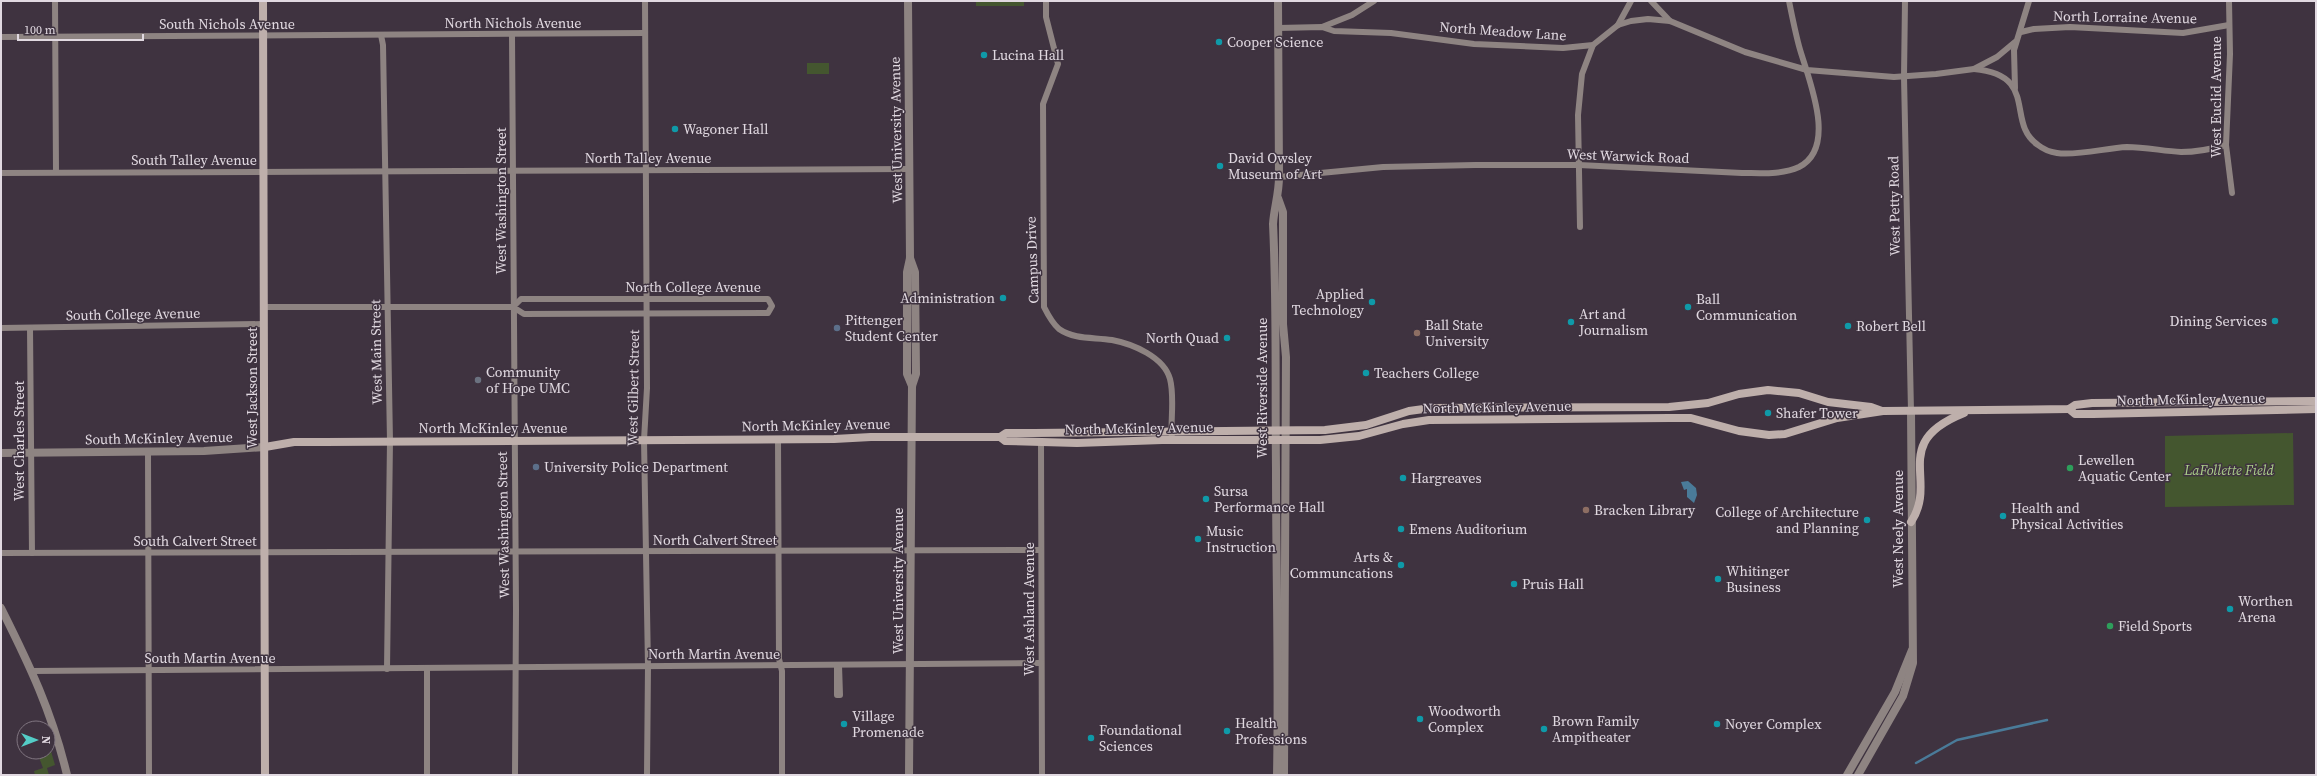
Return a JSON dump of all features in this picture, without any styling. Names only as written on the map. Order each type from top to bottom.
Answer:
[{"type":"main road","name":"West Jackson Street","points":[[263,1],[266,553],[265,775]]},
{"type":"main road","name":"North McKinley Avenue","points":[[1000,437],[1006,433],[1171,430],[1290,431],[1346,428],[1380,421],[1409,411],[1431,408],[1669,407],[1708,403],[1738,394],[1760,390],[1799,393],[1828,402],[1870,407],[1883,411]]},
{"type":"main road","name":"North McKinley Avenue","points":[[390,441],[778,439],[913,436],[1000,437],[1006,441],[1041,443],[1172,440],[1287,440],[1339,439],[1429,420],[1691,418],[1754,434],[1785,434],[1837,418],[1883,411],[2069,409],[2075,406],[2092,404],[2316,401]]},
{"type":"main road","name":"North McKinley Avenue","points":[[2069,409],[2075,414],[2316,409]]},
{"type":"main road","points":[[1911,522],[1917,512],[1919,504],[1919,459],[1924,443],[1949,419],[1969,411]]},
{"type":"main road","name":"South McKinley Avenue","points":[[265,447],[294,442],[390,441]]},
{"type":"street","points":[[54,1],[56,172]]},
{"type":"street","name":"West Gilbert Street","points":[[645,1],[644,170],[647,388],[644,440],[648,666],[647,775]]},
{"type":"street","name":"West University Avenue","points":[[908,1],[910,258],[915,272],[916,311],[916,374],[912,386],[913,436],[910,775]]},
{"type":"street","name":"Campus Drive","points":[[1046,1],[1046,17],[1058,64],[1043,104],[1044,307],[1050,319],[1059,329],[1069,335],[1113,340],[1126,344],[1157,360],[1165,369],[1170,380],[1172,440]]},
{"type":"street","name":"West Riverside Avenue","points":[[1277,775],[1279,659],[1276,440],[1277,357],[1273,224],[1278,198],[1279,177],[1278,1]]},
{"type":"street","points":[[1322,27],[1352,15],[1374,1]]},
{"type":"street","points":[[1618,26],[1631,1]]},
{"type":"street","points":[[1651,1],[1670,21]]},
{"type":"street","name":"West Warwick Road","points":[[1279,177],[1383,167],[1579,165],[1742,173],[1786,171],[1800,166],[1812,156],[1819,137],[1815,102],[1807,70],[1798,46],[1789,1]]},
{"type":"street","name":"West Petty Road","points":[[1905,1],[1904,76],[1911,411]]},
{"type":"street","points":[[2029,1],[2021,32],[2016,42],[2013,65],[2015,90],[2021,109],[2024,128],[2029,138],[2037,144],[2055,153],[2128,147],[2183,152],[2226,145]]},
{"type":"street","name":"West Euclid Avenue","points":[[2229,1],[2228,25],[2230,54],[2226,145],[2232,193]]},
{"type":"street","points":[[1580,227],[1578,115],[1580,89],[1584,68],[1593,45],[1618,26],[1639,19],[1670,21],[1745,52],[1807,70],[1855,75],[1904,76],[1974,69],[1993,72],[2004,78],[2015,90]]},
{"type":"street","name":"North Lorraine Avenue","points":[[2021,32],[2034,29],[2070,26],[2183,33],[2228,25]]},
{"type":"street","name":"North Meadow Lane","points":[[1278,28],[1322,27],[1334,31],[1391,33],[1510,46],[1563,48],[1593,45]]},
{"type":"street","name":"South Nichols Avenue","points":[[1,37],[381,34]]},
{"type":"street","name":"North Nichols Avenue","points":[[381,34],[645,34]]},
{"type":"street","name":"West Main Street","points":[[381,34],[383,45],[386,171],[390,441],[388,669]]},
{"type":"street","name":"West Washington Street","points":[[512,35],[515,775]]},
{"type":"street","points":[[1974,69],[1997,57],[2016,42]]},
{"type":"street","name":"North Talley Avenue","points":[[386,171],[909,169]]},
{"type":"street","name":"South Talley Avenue","points":[[1,173],[386,171]]},
{"type":"street","points":[[1278,198],[1283,212],[1290,431],[1287,440],[1284,775]]},
{"type":"street","name":"North College Avenue","points":[[388,306],[513,306],[524,314],[768,313],[772,306],[768,298],[521,299],[513,306]]},
{"type":"street","points":[[264,307],[388,306]]},
{"type":"street","name":"South College Avenue","points":[[1,328],[264,324]]},
{"type":"street","name":"West Charles Street","points":[[30,328],[32,553]]},
{"type":"street","name":"West Neely Avenue","points":[[1858,775],[1903,696],[1913,663],[1911,411]]},
{"type":"street","points":[[778,439],[779,659],[781,666],[782,775]]},
{"type":"street","name":"West Ashland Avenue","points":[[1041,443],[1040,550],[1042,775]]},
{"type":"street","name":"South McKinley Avenue","points":[[1,453],[220,451],[265,447]]},
{"type":"street","points":[[148,452],[149,775]]},
{"type":"street","name":"North Calvert Street","points":[[389,553],[1040,550]]},
{"type":"street","name":"South Calvert Street","points":[[1,553],[389,553]]},
{"type":"street","points":[[1,608],[32,671],[52,718],[67,775]]},
{"type":"street","name":"West Neely Avenue","points":[[1847,775],[1895,692],[1913,647]]},
{"type":"street","name":"North Martin Avenue","points":[[388,669],[781,666],[1041,662]]},
{"type":"street","points":[[427,775],[428,668]]},
{"type":"street","name":"South Martin Avenue","points":[[32,671],[388,669]]},
{"type":"green space","points":[[976,1],[1024,1],[1024,6],[976,6]]},
{"type":"green space","points":[[807,63],[829,63],[829,74],[807,74]]},
{"type":"green space","name":"LaFollette Field","points":[[2293,433],[2294,505],[2165,507],[2165,436]]},
{"type":"green space","points":[[40,760],[54,760],[55,765],[47,768],[49,775],[35,775],[34,771],[43,768]]},
{"type":"water","points":[[1688,481],[1696,488],[1697,495],[1694,503],[1687,497],[1687,489],[1684,490],[1681,482]]},
{"type":"waterway","points":[[1916,763],[1957,740],[2047,720]]},
{"type":"place","name":"Cooper Science","points":[[1219,42]]},
{"type":"place","name":"Lucina Hall","points":[[984,55]]},
{"type":"place","name":"Wagoner Hall","points":[[675,129]]},
{"type":"place","name":"David Owsley Museum of Art","points":[[1220,166]]},
{"type":"place","name":"Administration","points":[[1003,298]]},
{"type":"place","name":"Applied Technology","points":[[1372,302]]},
{"type":"place","name":"Ball Communication","points":[[1688,307]]},
{"type":"place","name":"Dining Services","points":[[2275,321]]},
{"type":"place","name":"Art and Journalism","points":[[1571,322]]},
{"type":"place","name":"Robert Bell","points":[[1848,326]]},
{"type":"place","name":"Pittenger Student Center","points":[[837,328]]},
{"type":"place","name":"Ball State University","points":[[1417,333]]},
{"type":"place","name":"North Quad","points":[[1227,338]]},
{"type":"place","name":"Teachers College","points":[[1366,373]]},
{"type":"place","name":"Community of Hope UMC","points":[[478,380]]},
{"type":"place","name":"Shafer Tower","points":[[1768,413]]},
{"type":"place","name":"University Police Department","points":[[536,467]]},
{"type":"place","name":"Lewellen Aquatic Center","points":[[2070,468]]},
{"type":"place","name":"Hargreaves","points":[[1403,478]]},
{"type":"place","name":"Sursa Performance Hall","points":[[1206,499]]},
{"type":"place","name":"Bracken Library","points":[[1586,510]]},
{"type":"place","name":"Health and Physical Activities","points":[[2003,516]]},
{"type":"place","name":"College of Architecture and Planning","points":[[1867,520]]},
{"type":"place","name":"Emens Auditorium","points":[[1401,529]]},
{"type":"place","name":"Music Instruction","points":[[1198,539]]},
{"type":"place","name":"Arts & Communcations","points":[[1401,565]]},
{"type":"place","name":"Whitinger Business","points":[[1718,579]]},
{"type":"place","name":"Pruis Hall","points":[[1514,584]]},
{"type":"place","name":"Worthen Arena","points":[[2230,609]]},
{"type":"place","name":"Field Sports","points":[[2110,626]]},
{"type":"place","name":"Woodworth Complex","points":[[1420,719]]},
{"type":"place","name":"Village Promenade","points":[[844,724]]},
{"type":"place","name":"Noyer Complex","points":[[1717,724]]},
{"type":"place","name":"Brown Family Ampitheater","points":[[1544,729]]},
{"type":"place","name":"Health Professions","points":[[1227,731]]},
{"type":"place","name":"Foundational Sciences","points":[[1091,738]]}]
